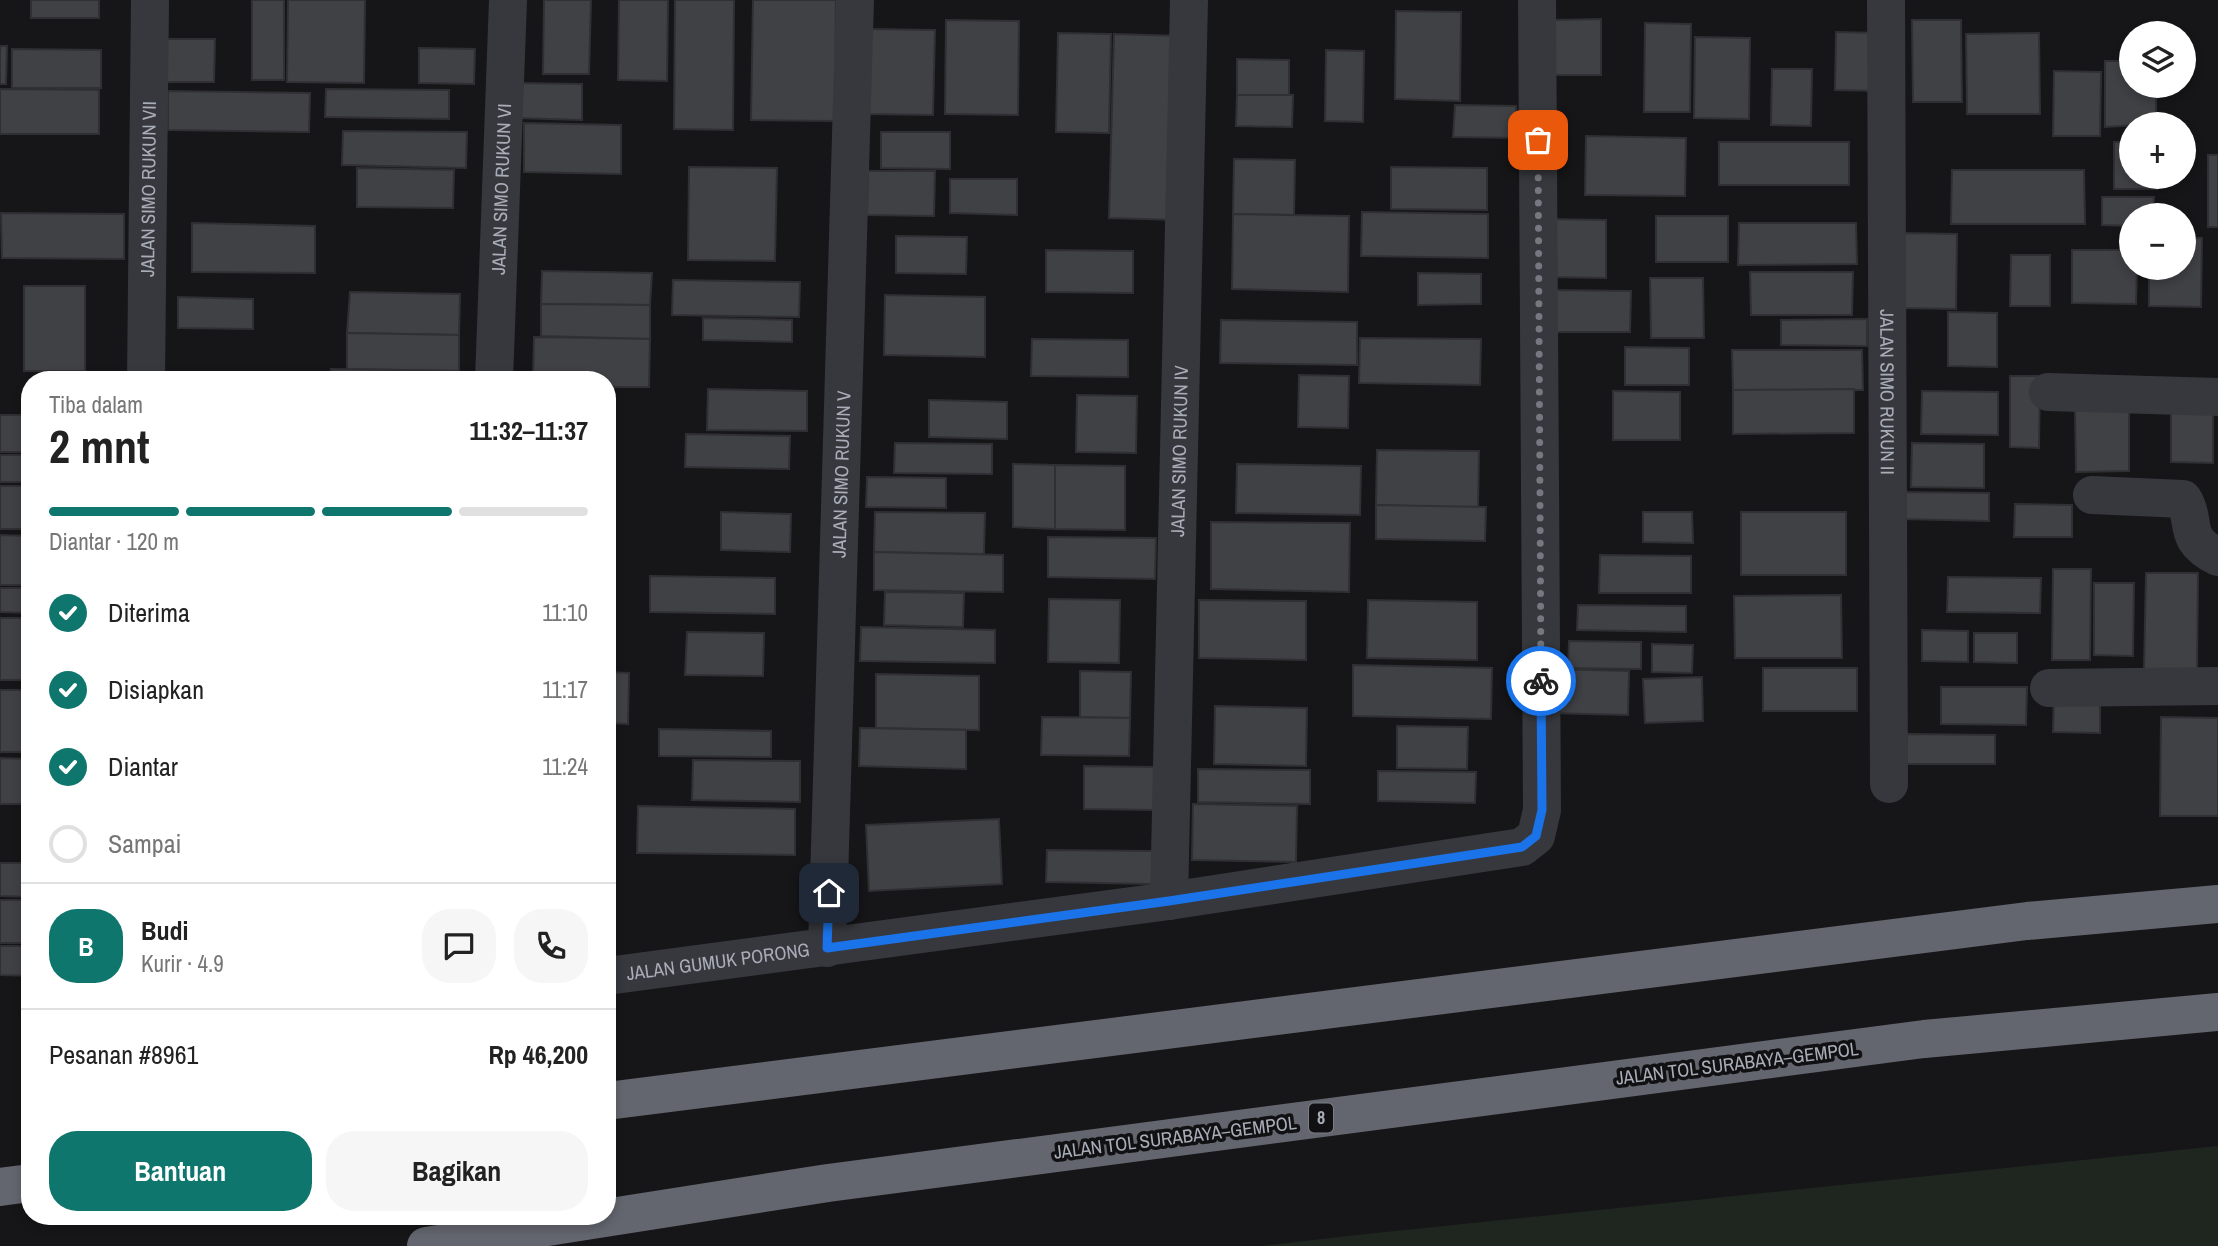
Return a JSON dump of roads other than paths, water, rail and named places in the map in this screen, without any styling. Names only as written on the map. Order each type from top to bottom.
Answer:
[{"type":"highway","points":[[616,1100],[2027,921],[2218,904]]},
{"type":"highway","name":"JALAN TOL SURABAYA–GEMPOL","points":[[616,1216],[842,1181],[1882,1044],[2218,1012]]},
{"type":"highway","points":[[0,1187],[21,1184]]},
{"type":"highway","name":"JALAN TOL SURABAYA–GEMPOL","points":[[426,1246],[560,1225]]},
{"type":"street","name":"JALAN SIMO RUKUN VII","points":[[146,371],[150,0]]},
{"type":"street","name":"JALAN SIMO RUKUN VI","points":[[494,371],[508,0]]},
{"type":"street","name":"JALAN SIMO RUKUN V","points":[[827,948],[855,0]]},
{"type":"street","name":"JALAN SIMO RUKUN IV","points":[[1169,901],[1189,0]]},
{"type":"street","name":"JALAN GUMUK PORONG","points":[[616,975],[1169,901],[1522,847],[1536,836],[1542,810],[1536,0]]},
{"type":"street","name":"JALAN SIMO RUKUN II","points":[[1886,0],[1889,784]]},
{"type":"street","points":[[2048,392],[2218,397]]},
{"type":"street","points":[[2092,495],[2183,499],[2188,506],[2192,534],[2205,550],[2218,557]]},
{"type":"street","points":[[2049,688],[2218,686]]}]
